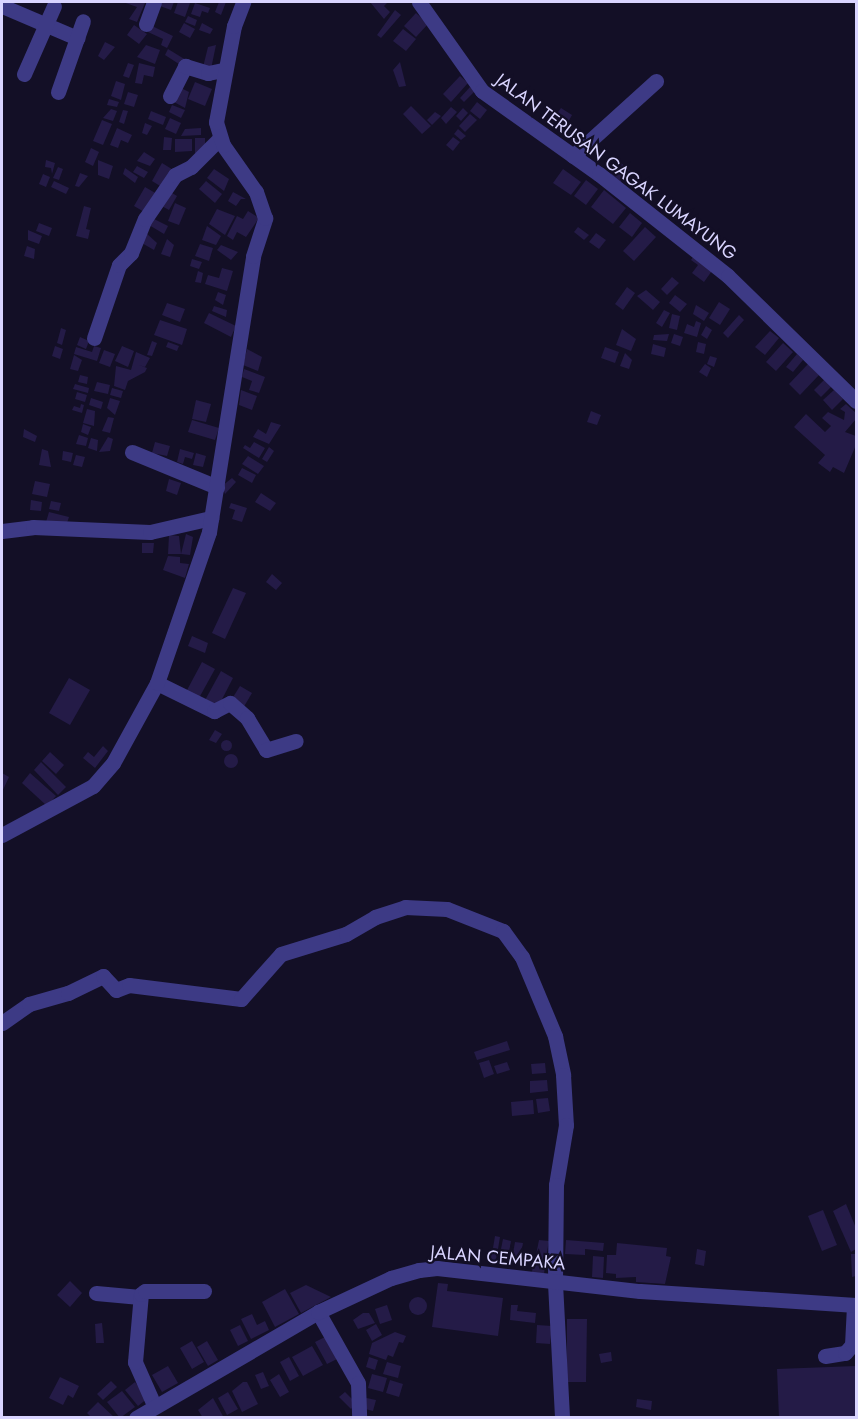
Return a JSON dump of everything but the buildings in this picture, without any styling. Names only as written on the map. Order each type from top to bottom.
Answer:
[{"type":"street","points":[[146,24],[154,2]]},
{"type":"street","points":[[2,835],[93,786],[113,763],[157,683],[189,599],[211,518],[253,256],[265,218],[256,192],[219,139],[216,109],[219,72],[243,2]]},
{"type":"street","name":"JALAN TERUSAN GAGAK LUMAYUNG","points":[[419,2],[482,91],[573,156],[728,276],[856,400]]},
{"type":"street","points":[[24,74],[54,6]]},
{"type":"street","points":[[3,7],[77,38]]},
{"type":"street","points":[[58,92],[83,21]]},
{"type":"street","points":[[170,96],[185,66],[219,72]]},
{"type":"street","points":[[573,156],[656,81]]},
{"type":"street","points":[[94,338],[119,265],[131,253],[145,219],[175,175],[191,167],[219,139]]},
{"type":"street","points":[[132,452],[217,487]]},
{"type":"street","points":[[2,531],[33,527],[150,532],[211,518]]},
{"type":"street","points":[[157,683],[214,711],[230,703],[246,718],[266,750],[296,741]]},
{"type":"street","points":[[2,1023],[29,1004],[105,977],[115,989],[129,985],[242,999],[281,954],[346,934],[375,917],[405,907],[447,909],[503,931],[522,957],[555,1036],[563,1075],[566,1125],[556,1185],[547,1282],[562,1418]]},
{"type":"street","name":"JALAN CEMPAKA","points":[[136,1418],[318,1312],[391,1278],[419,1270],[437,1268],[547,1282],[855,1305]]},
{"type":"street","points":[[154,1406],[135,1362],[140,1297],[145,1291],[204,1291]]},
{"type":"street","points":[[96,1293],[140,1297]]},
{"type":"street","points":[[825,1356],[845,1353],[852,1345],[855,1305]]},
{"type":"street","points":[[318,1312],[358,1383],[359,1418]]}]
